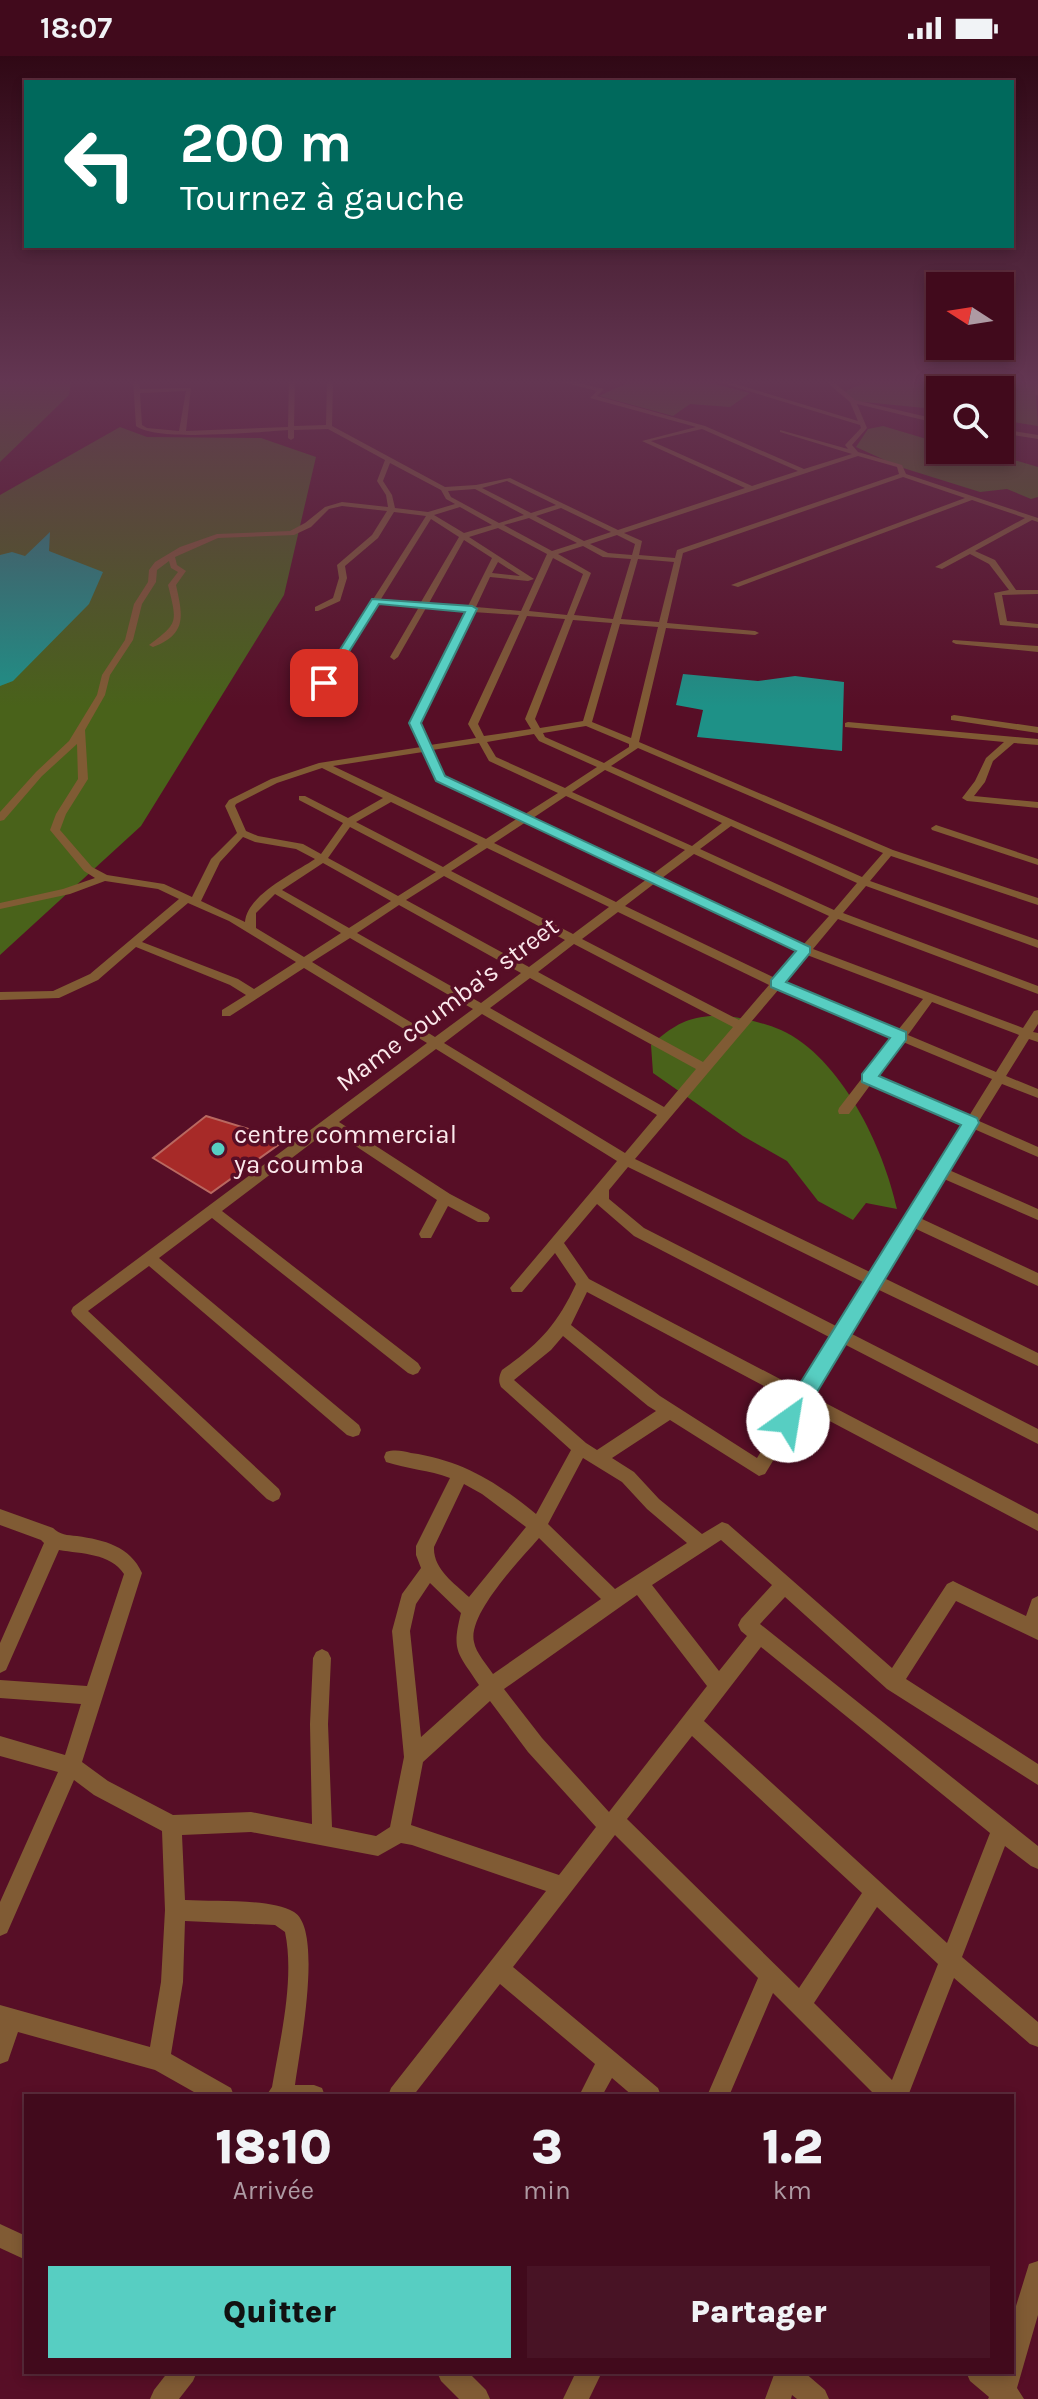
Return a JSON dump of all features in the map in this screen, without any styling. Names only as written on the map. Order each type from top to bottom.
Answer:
[{"type":"street","points":[[318,609],[337,599],[343,578],[341,565],[375,536],[392,509],[385,488]]},
{"type":"street","points":[[455,488],[444,489],[448,498],[587,573],[530,719],[542,739],[864,882],[1038,944]]},
{"type":"street","points":[[479,488],[606,555],[678,560]]},
{"type":"street","points":[[528,488],[639,543],[587,723]]},
{"type":"street","points":[[749,488],[551,554],[535,579],[524,614],[473,724],[481,740],[492,759],[834,914],[1038,990]]},
{"type":"street","points":[[226,1013],[633,748],[680,552],[864,488]]},
{"type":"street","points":[[943,488],[1034,519]]},
{"type":"street","points":[[735,585],[972,498]]},
{"type":"street","points":[[0,818],[39,774],[70,747],[101,695],[106,675],[129,640],[138,604],[152,582],[153,570],[171,556],[217,536],[291,533],[306,526],[327,508],[342,504],[429,514],[460,505]]},
{"type":"street","points":[[394,657],[463,536],[563,505]]},
{"type":"street","points":[[429,514],[535,579]]},
{"type":"street","points":[[324,683],[429,514]]},
{"type":"street","points":[[939,567],[1034,519]]},
{"type":"street","points":[[970,551],[992,562],[1013,591]]},
{"type":"street","points":[[153,645],[173,634],[177,626],[172,585],[182,571],[174,566],[171,556]]},
{"type":"street","points":[[496,557],[415,723],[440,778],[805,950],[1032,1036]]},
{"type":"street","points":[[488,575],[535,579]]},
{"type":"street","points":[[1038,592],[998,593],[1003,623],[1038,626]]},
{"type":"street","points":[[376,601],[755,633]]},
{"type":"street","points":[[956,642],[1038,649]]},
{"type":"street","points":[[954,718],[1038,730]]},
{"type":"street","points":[[704,1068],[293,844],[255,839],[242,833],[230,806],[232,802],[274,781],[322,765],[587,723],[889,852],[1038,902]]},
{"type":"street","points":[[848,725],[1038,742]]},
{"type":"street","points":[[81,729],[83,779],[61,814],[55,830],[88,869],[104,878],[154,884],[250,929],[626,1160],[1038,1360]]},
{"type":"street","points":[[1011,740],[989,760],[980,782],[967,798],[1038,805]]},
{"type":"street","points":[[322,765],[777,984],[1038,1094]]},
{"type":"street","points":[[302,798],[740,1026]]},
{"type":"street","points":[[250,929],[251,912],[275,890],[322,859],[349,822],[390,798]]},
{"type":"street","name":"Mame coumba's street","points":[[273,1494],[78,1311],[730,822]]},
{"type":"street","points":[[936,828],[1038,862]]},
{"type":"street","points":[[0,996],[55,995],[94,977],[191,900],[213,865],[242,833]]},
{"type":"street","points":[[517,1288],[889,852]]},
{"type":"street","points":[[0,906],[66,892],[104,878]]},
{"type":"street","points":[[275,890],[665,1114]]},
{"type":"street","points":[[135,943],[234,982],[254,995]]},
{"type":"street","points":[[844,1111],[930,997]]},
{"type":"street","points":[[564,1328],[668,1412],[759,1469],[999,1078],[1032,1036],[1038,1014]]},
{"type":"street","points":[[868,1078],[1038,1152]]},
{"type":"street","points":[[330,1122],[445,1198],[483,1218]]},
{"type":"street","points":[[941,1172],[1038,1215]]},
{"type":"street","points":[[602,1189],[606,1205],[633,1229],[1038,1437]]},
{"type":"street","points":[[426,1234],[445,1198]]},
{"type":"street","points":[[212,1211],[413,1368]]},
{"type":"street","points":[[911,1220],[1038,1280]]},
{"type":"street","points":[[556,1243],[584,1283],[1038,1523]]},
{"type":"street","points":[[149,1258],[353,1430]]},
{"type":"street","points":[[584,1283],[564,1328],[540,1353],[507,1375],[506,1382],[580,1448],[628,1477],[653,1504],[700,1543]]},
{"type":"street","points":[[597,1459],[668,1412]]},
{"type":"street","points":[[580,1448],[538,1526],[471,1610],[465,1626],[465,1647],[535,1745],[892,2094]]},
{"type":"street","points":[[392,1457],[433,1463],[461,1472],[502,1495],[614,1600]]},
{"type":"street","points":[[461,1472],[423,1556],[430,1569],[471,1610]]},
{"type":"street","points":[[0,1517],[47,1534],[54,1541],[117,1554],[130,1562],[133,1573],[71,1766],[0,1926]]},
{"type":"street","points":[[414,1757],[491,1687],[639,1583],[722,1530],[894,1682],[1038,1775]]},
{"type":"street","points":[[0,1664],[54,1541]]},
{"type":"street","points":[[399,1833],[414,1757],[401,1631],[408,1600],[430,1569]]},
{"type":"street","points":[[639,1583],[719,1686]]},
{"type":"street","points":[[784,1585],[747,1625],[1038,1859]]},
{"type":"street","points":[[894,1682],[953,1590],[1035,1629],[1038,1605]]},
{"type":"street","points":[[407,2093],[498,1969],[759,1635]]},
{"type":"street","points":[[322,1658],[319,1724],[322,1833]]},
{"type":"street","points":[[0,1689],[94,1696]]},
{"type":"street","points":[[691,1722],[950,1960],[1038,2036]]},
{"type":"street","points":[[0,1746],[71,1766],[101,1788],[172,1825],[243,1822],[322,1833],[378,1846],[399,1833],[563,1886]]},
{"type":"street","points":[[159,2060],[171,1991],[175,1910],[172,1825]]},
{"type":"street","points":[[895,2094],[1002,1829]]},
{"type":"street","points":[[800,2005],[875,1891]]},
{"type":"street","points":[[175,1910],[275,1915],[287,1920],[294,1928],[298,1943],[296,1977],[280,2094]]},
{"type":"street","points":[[498,1969],[648,2094]]},
{"type":"street","points":[[719,2094],[770,1975]]},
{"type":"street","points":[[0,2053],[6,2018],[92,2039],[159,2060],[219,2094]]},
{"type":"street","points":[[591,2094],[609,2061]]},
{"type":"street","points":[[0,2236],[24,2247]]},
{"type":"street","points":[[1014,2354],[1038,2273]]},
{"type":"street","points":[[163,2399],[182,2374]]},
{"type":"street","points":[[452,2374],[477,2399]]},
{"type":"street","points":[[576,2399],[588,2374]]},
{"type":"street","points":[[778,2399],[788,2374]]},
{"type":"street","points":[[789,2374],[816,2399]]},
{"type":"street","points":[[982,2374],[1006,2390]]},
{"type":"green space","points":[[12,488],[309,488],[284,595],[141,826],[0,955],[0,495]]},
{"type":"green space","points":[[968,488],[1038,488],[1038,497],[1031,499],[1007,489],[980,492]]},
{"type":"green space","points":[[721,1015],[781,1030],[803,1043],[823,1061],[841,1082],[870,1133],[882,1159],[897,1209],[866,1203],[853,1220],[818,1201],[787,1161],[743,1136],[653,1073],[651,1045],[683,1022]]},
{"type":"water","points":[[50,532],[49,551],[103,572],[89,604],[13,681],[0,686],[0,555],[12,552],[25,556]]},
{"type":"water","points":[[683,674],[758,681],[795,676],[844,682],[842,751],[697,737],[703,710],[676,705]]},
{"type":"building","name":"centre commercial ya coumba","points":[[206,1116],[285,1140],[211,1193],[153,1158]]},
{"type":"place","name":"centre commercial ya coumba","points":[[218,1149]]},
{"type":"route","points":[[324,683],[376,601],[472,609],[415,723],[440,778],[805,950],[777,984],[900,1036],[868,1078],[971,1123],[788,1421]]}]
